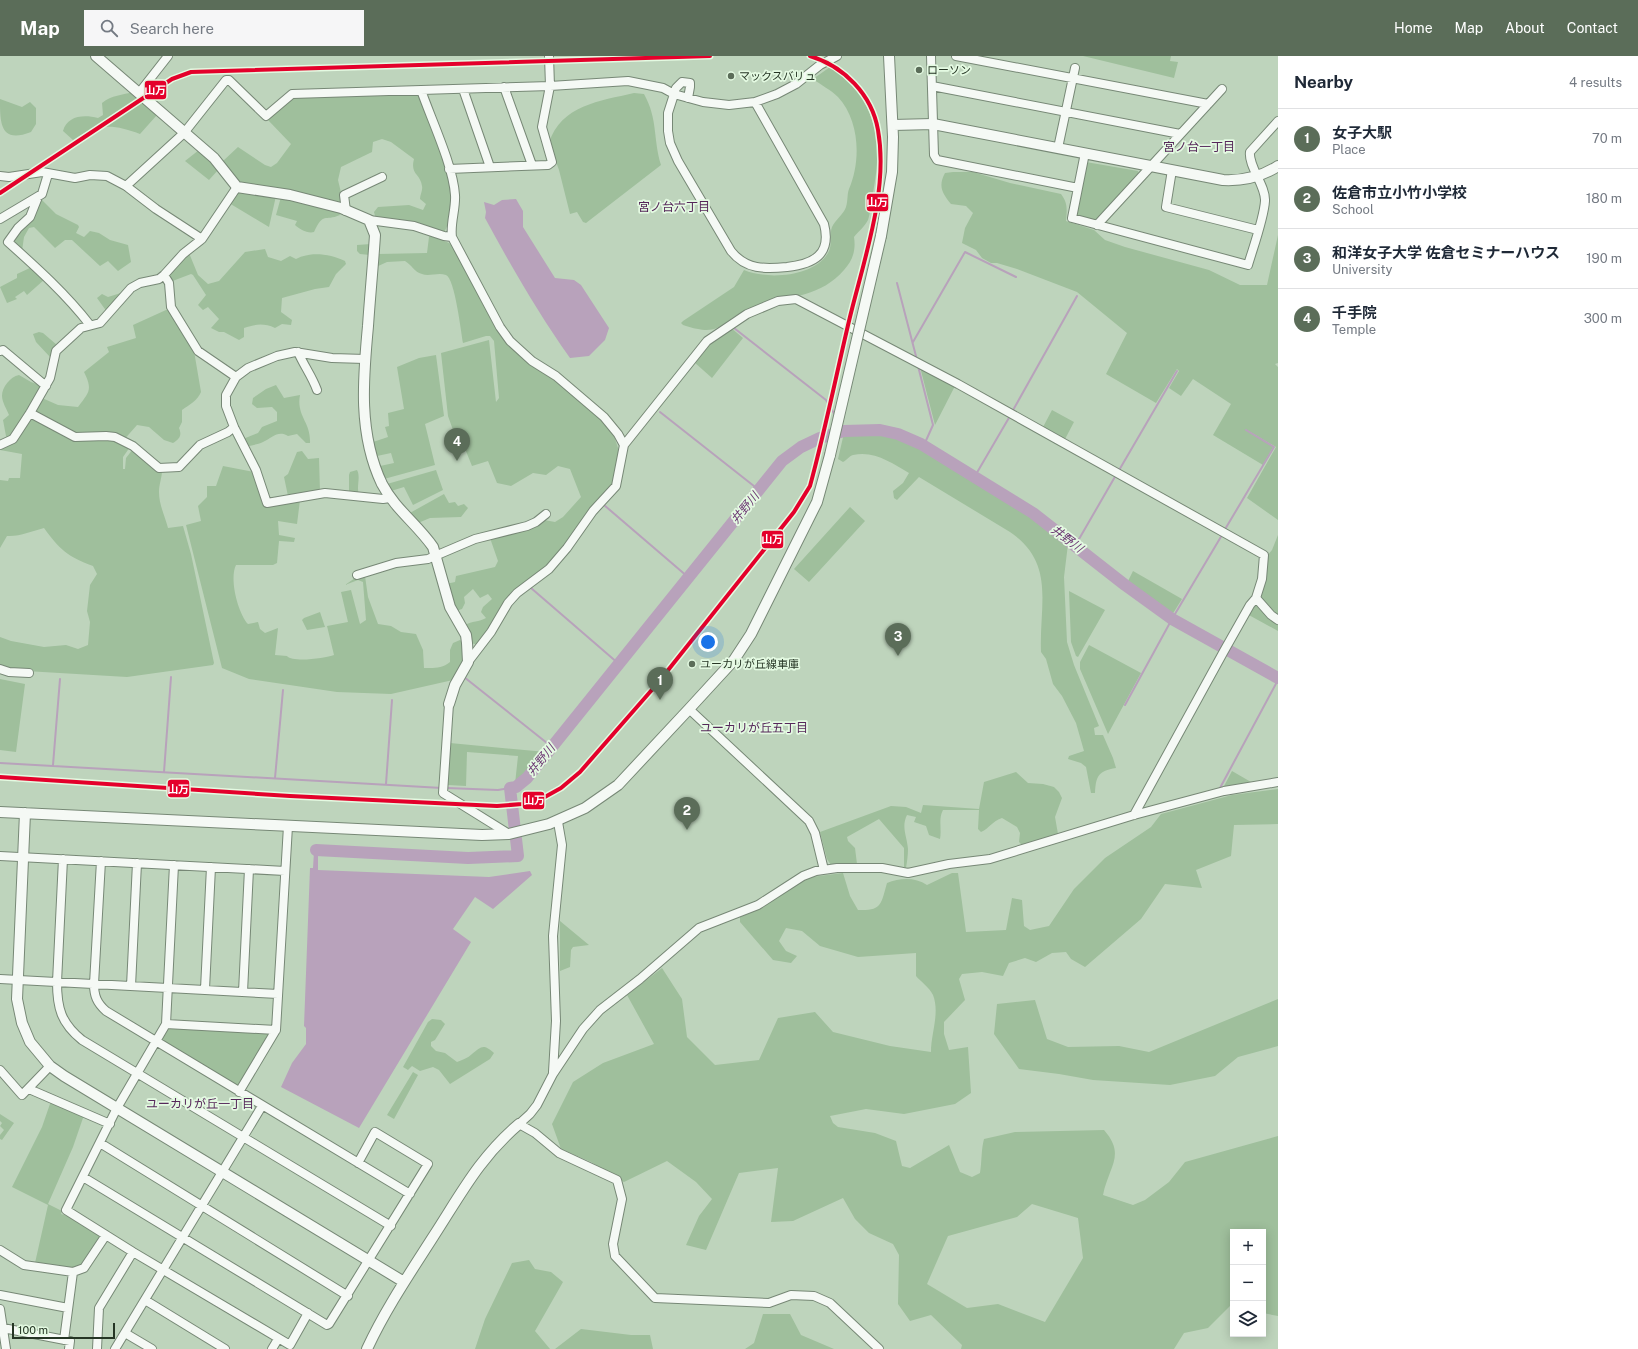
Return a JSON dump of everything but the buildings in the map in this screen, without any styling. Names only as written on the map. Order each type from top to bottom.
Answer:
[{"type":"street","points":[[96,56],[214,158],[238,187],[290,195],[346,211],[369,220],[414,226],[444,236],[452,237]]},
{"type":"street","points":[[139,93],[168,56]]},
{"type":"street","points":[[449,169],[548,165],[552,162],[542,127],[550,86],[549,56]]},
{"type":"street","points":[[126,186],[184,133],[226,80],[229,80],[266,116],[292,94],[550,86],[628,81],[663,88],[674,94],[688,98],[716,104],[729,105],[755,102],[777,94],[804,78],[820,65],[837,56]]},
{"type":"street","points":[[0,812],[482,835],[509,834],[558,822],[585,808],[618,785],[734,660],[751,634],[817,502],[830,455],[881,236],[892,172],[893,125],[889,56]]},
{"type":"street","points":[[931,56],[934,155],[937,160],[1078,188]]},
{"type":"street","points":[[956,56],[1208,104]]},
{"type":"street","points":[[1058,148],[1075,68]]},
{"type":"street","points":[[688,98],[690,87],[688,81],[679,84],[668,113],[670,143],[678,161],[731,251],[744,263],[760,269],[804,265],[817,257],[824,246],[826,235],[824,224],[755,102]]},
{"type":"street","points":[[932,86],[1180,134]]},
{"type":"street","points":[[504,87],[532,165]]},
{"type":"street","points":[[463,88],[490,167]]},
{"type":"street","points":[[1097,224],[1222,89]]},
{"type":"street","points":[[421,90],[449,169],[456,196],[452,223],[452,237],[500,327],[510,341],[532,361],[556,376],[604,417],[618,434],[624,446]]},
{"type":"street","points":[[1085,154],[1072,218],[1248,265],[1265,201],[1250,152],[1278,121]]},
{"type":"street","points":[[893,125],[933,124],[1085,154],[1230,180],[1258,176],[1278,166]]},
{"type":"street","points":[[1172,170],[1166,207],[1258,230]]},
{"type":"street","points":[[0,176],[9,177],[42,172],[75,178],[90,175],[102,176],[126,186],[156,209],[202,239]]},
{"type":"street","points":[[0,219],[42,194],[48,174]]},
{"type":"street","points":[[346,211],[344,195],[382,177]]},
{"type":"street","points":[[0,445],[13,439],[30,413],[50,378],[53,358],[56,351],[81,328],[100,323],[131,288],[140,283],[159,278],[164,275],[183,254],[202,239],[238,187]]},
{"type":"street","points":[[38,197],[30,217],[18,228],[8,242],[44,274],[70,300],[90,325]]},
{"type":"street","points":[[369,220],[375,235],[363,392],[365,425],[377,471],[390,498],[427,539],[436,556],[443,590],[450,607],[466,635],[468,662]]},
{"type":"street","points":[[164,275],[169,284],[171,307],[198,351],[236,376]]},
{"type":"street","points":[[509,834],[443,794],[449,704],[455,685],[468,662],[491,632],[508,603],[517,593],[549,569],[567,548],[593,511],[616,486],[624,446],[707,341],[747,314],[778,301],[796,299],[944,377],[1264,555],[1262,579],[1256,598],[1250,605],[1225,648],[1134,815]]},
{"type":"street","points":[[0,351],[3,350],[46,386]]},
{"type":"street","points":[[365,359],[332,358],[298,352],[276,356],[248,368],[236,376],[229,388],[225,400],[234,427],[250,456],[267,503],[325,494],[383,499],[390,498]]},
{"type":"street","points":[[298,352],[303,365],[313,378],[317,390]]},
{"type":"street","points":[[30,413],[74,437],[115,437],[133,446],[159,468],[179,467],[200,445],[228,432],[234,427]]},
{"type":"street","points":[[357,575],[376,568],[436,556],[475,539],[527,526],[536,522],[546,514]]},
{"type":"street","points":[[1256,598],[1271,615],[1278,620]]},
{"type":"street","points":[[0,669],[10,672],[29,672]]},
{"type":"street","points":[[689,709],[809,821],[814,833],[824,870]]},
{"type":"street","points":[[367,1349],[404,1282],[476,1168],[494,1146],[538,1105],[553,1074],[583,1029],[600,1010],[640,979],[699,928],[758,905],[796,879],[824,870],[864,868],[908,873],[949,864],[990,859],[1134,815],[1224,791],[1278,782]]},
{"type":"street","points":[[25,813],[17,999],[25,1032],[38,1054],[50,1066],[117,1108],[404,1282]]},
{"type":"street","points":[[553,1074],[556,1021],[553,936],[562,845],[558,822]]},
{"type":"street","points":[[239,1092],[276,1030],[288,826]]},
{"type":"street","points":[[0,856],[285,871]]},
{"type":"street","points":[[63,859],[57,982],[59,1009],[71,1030],[82,1040],[391,1226]]},
{"type":"street","points":[[101,861],[94,984],[96,998],[101,1007],[262,1106],[410,1194]]},
{"type":"street","points":[[131,986],[137,863]]},
{"type":"street","points":[[174,865],[166,1024],[117,1108],[66,1210],[133,1252],[290,1345],[308,1313]]},
{"type":"street","points":[[205,990],[211,867]]},
{"type":"street","points":[[242,992],[249,869]]},
{"type":"street","points":[[0,979],[278,994]]},
{"type":"street","points":[[166,1024],[276,1030]]},
{"type":"street","points":[[0,1070],[22,1095],[50,1066]]},
{"type":"street","points":[[29,1089],[110,1124]]},
{"type":"street","points":[[115,1349],[262,1106]]},
{"type":"street","points":[[519,1124],[535,1133],[559,1153],[617,1180],[622,1199],[613,1244],[615,1256],[655,1298],[769,1303],[791,1295],[814,1296],[830,1304],[879,1349]]},
{"type":"street","points":[[83,1177],[308,1313],[329,1324],[348,1296],[428,1164],[376,1132],[358,1163]]},
{"type":"street","points":[[100,1143],[348,1296]]},
{"type":"street","points":[[0,1250],[24,1265],[73,1272],[84,1268],[106,1235]]},
{"type":"street","points":[[96,1349],[99,1308],[133,1252]]},
{"type":"street","points":[[64,1340],[73,1272]]},
{"type":"street","points":[[0,1295],[68,1308]]},
{"type":"street","points":[[145,1300],[225,1349]]},
{"type":"street","points":[[0,1308],[6,1349]]},
{"type":"street","points":[[3,1328],[70,1341],[69,1349]]},
{"type":"street","points":[[125,1333],[152,1349]]},
{"type":"street","points":[[272,1349],[278,1339]]},
{"type":"green space","points":[[1083,56],[1171,56],[1170,61],[1178,62],[1174,78]]},
{"type":"green space","points":[[830,67],[845,78],[857,90],[866,104],[876,135],[876,169],[870,213],[867,222],[854,237],[855,246],[850,262],[834,280],[811,292],[760,305],[737,315],[712,329],[696,329],[683,325],[681,323],[683,321],[734,287],[744,270],[765,275],[801,272],[821,261],[828,253],[832,227],[846,207],[848,191],[853,178],[857,154],[854,129],[851,118],[845,107],[835,94],[813,79]]},
{"type":"green space","points":[[134,92],[157,115],[140,134],[122,128],[106,127],[90,130],[73,140],[63,131],[68,122],[76,117],[87,116],[98,118],[103,115],[102,103],[106,100]]},
{"type":"green space","points":[[634,93],[644,94],[648,103],[661,165],[586,223],[583,222],[577,212],[570,214],[559,170],[549,143],[555,130],[563,120],[572,113],[595,102]]},
{"type":"green space","points":[[419,94],[447,170],[453,195],[448,224],[444,233],[375,216],[374,212],[378,207],[409,205],[423,210],[426,204],[420,199],[422,186],[413,168],[414,159],[391,142],[382,139],[373,142],[372,152],[341,167],[338,180],[344,205],[241,184],[223,161],[238,147],[265,165],[271,167],[277,163],[291,144],[268,120],[289,99],[294,97]]},
{"type":"green space","points":[[0,99],[22,107],[30,102],[36,108],[36,124],[31,132],[21,135],[13,135],[4,129],[0,116]]},
{"type":"green space","points":[[199,150],[219,169],[209,180],[185,161]]},
{"type":"green space","points":[[1086,162],[1138,171],[1139,174],[1098,219],[1093,220],[1078,216],[1077,214]]},
{"type":"green space","points":[[973,172],[1010,183],[1061,194],[1066,204],[1066,221],[1094,230],[1105,240],[1209,270],[1240,285],[1267,285],[1278,235],[1278,363],[1275,364],[1278,367],[1278,520],[1247,498],[1276,447],[1245,429],[1273,447],[1263,465],[1213,435],[1231,404],[1193,379],[1181,396],[1169,388],[1179,371],[1177,369],[1156,403],[1106,374],[1127,333],[1077,292],[1017,269],[997,263],[991,263],[982,258],[976,250],[962,243],[965,228],[973,213],[966,206],[951,204],[943,193],[941,186],[945,173]]},
{"type":"green space","points":[[239,192],[276,196],[269,227],[229,203]]},
{"type":"green space","points":[[281,197],[339,213],[340,215],[322,219],[314,232],[306,232],[295,225],[297,221],[276,215]]},
{"type":"green space","points":[[42,200],[56,214],[78,225],[79,227],[76,233],[84,237],[90,231],[99,233],[110,240],[128,245],[131,262],[118,271],[108,261],[100,266],[72,240],[65,240],[55,248],[34,227],[29,228],[24,237],[22,251],[12,242],[39,202]]},
{"type":"green space","points":[[430,235],[449,243],[454,247],[508,342],[518,354],[555,379],[602,419],[614,436],[620,454],[614,485],[547,569],[532,579],[478,645],[471,643],[465,625],[486,618],[481,612],[483,607],[492,599],[488,594],[480,598],[473,589],[464,597],[465,603],[462,609],[456,611],[446,584],[455,582],[456,576],[495,567],[498,561],[490,538],[544,520],[555,522],[563,517],[581,497],[570,469],[558,466],[546,475],[533,473],[511,486],[497,483],[488,461],[472,466],[459,434],[459,429],[453,430],[448,416],[441,353],[489,340],[496,402],[499,398],[494,341],[490,336],[486,336],[463,343],[455,295],[446,275],[422,274],[417,272],[405,261],[387,262],[376,267],[378,254],[427,253]]},
{"type":"green space","points":[[371,244],[370,255],[360,254],[357,251],[357,245]]},
{"type":"green space","points":[[265,249],[268,257],[281,261],[290,256],[296,259],[308,255],[320,254],[345,261],[346,264],[336,274],[329,287],[315,289],[282,298],[281,312],[292,320],[291,325],[282,324],[275,328],[271,326],[256,325],[244,328],[244,337],[239,340],[224,332],[219,332],[211,328],[219,319],[208,307],[203,310],[198,305],[206,295],[193,275],[191,274],[170,282],[169,273],[189,253],[198,275],[208,284],[219,281],[245,252]]},
{"type":"green space","points":[[32,267],[45,279],[27,295],[24,291],[15,297],[17,299],[7,303],[0,287],[17,278],[17,274]]},
{"type":"green space","points":[[124,292],[107,312],[97,298],[102,294],[108,297]]},
{"type":"green space","points":[[169,310],[194,351],[201,392],[196,400],[182,410],[182,422],[179,428],[180,435],[179,438],[173,443],[164,440],[149,427],[137,425],[122,442],[130,447],[123,457],[123,469],[125,469],[126,458],[133,449],[162,470],[159,486],[161,506],[168,528],[183,526],[191,554],[214,663],[213,665],[127,677],[9,670],[0,667],[0,637],[11,641],[44,647],[66,645],[78,649],[88,645],[90,622],[87,611],[90,585],[97,574],[93,566],[65,552],[44,528],[21,535],[7,536],[0,548],[0,480],[8,481],[9,478],[20,478],[22,454],[0,450],[0,446],[9,443],[3,420],[9,415],[2,398],[3,389],[10,380],[19,375],[42,386],[42,398],[58,405],[78,407],[85,398],[89,387],[84,372],[109,352],[107,347],[136,338],[133,325]]},
{"type":"green space","points":[[730,327],[743,338],[712,378],[694,362],[710,343]]},
{"type":"green space","points":[[39,332],[43,333],[57,345],[50,357],[36,342],[33,334]]},
{"type":"green space","points":[[436,355],[444,416],[425,424],[435,465],[384,479],[380,466],[394,463],[391,453],[377,456],[373,442],[388,437],[385,427],[389,426],[388,413],[404,409],[397,367],[419,358]]},
{"type":"green space","points":[[920,367],[955,386],[935,425]]},
{"type":"green space","points":[[276,385],[284,398],[300,395],[300,408],[310,436],[310,443],[306,443],[297,434],[288,436],[278,434],[261,443],[247,447],[243,439],[258,433],[262,427],[277,421],[277,412],[272,407],[257,408],[252,404],[253,398],[266,389]]},
{"type":"green space","points":[[1052,410],[1074,422],[1064,441],[1042,429]]},
{"type":"green space","points":[[854,432],[898,436],[922,447],[1032,515],[1068,544],[1064,577],[1067,642],[1074,665],[1099,726],[1094,728],[1095,735],[1103,735],[1116,768],[1105,771],[1099,775],[1096,782],[1095,793],[1091,793],[1086,767],[1081,763],[1068,759],[1069,756],[1084,751],[1076,723],[1062,696],[1053,684],[1046,659],[1041,652],[1042,586],[1034,557],[1024,544],[1010,532],[919,477],[897,500],[894,498],[893,491],[903,483],[909,473],[882,458],[868,454],[853,455],[843,462],[838,459],[844,433]]},
{"type":"green space","points":[[302,451],[308,459],[319,458],[320,492],[288,496],[284,477],[288,474],[297,452]]},
{"type":"green space","points":[[223,466],[254,472],[263,503],[300,500],[297,524],[278,521],[279,535],[295,538],[294,542],[279,541],[277,563],[273,565],[236,565],[234,571],[234,587],[238,604],[244,619],[248,624],[258,622],[260,629],[265,633],[278,628],[275,655],[287,656],[302,660],[334,655],[327,626],[348,622],[341,592],[351,590],[360,624],[366,620],[363,582],[358,580],[345,585],[355,578],[365,576],[368,597],[378,624],[391,626],[401,632],[416,634],[423,650],[424,668],[437,668],[444,666],[450,662],[450,650],[453,643],[460,640],[464,644],[464,658],[453,680],[391,694],[337,692],[249,679],[222,668],[186,525],[201,521],[198,506],[207,497],[207,486],[216,486]]},
{"type":"green space","points":[[357,470],[359,476],[359,495],[349,494],[350,472]]},
{"type":"green space","points":[[436,470],[443,490],[413,505],[404,487],[391,491],[387,484]]},
{"type":"green space","points":[[444,494],[449,503],[455,502],[458,506],[464,504],[468,508],[461,517],[430,518],[418,523],[408,514]]},
{"type":"green space","points":[[850,507],[865,521],[809,582],[794,569]]},
{"type":"green space","points":[[1278,535],[1278,616],[1262,600],[1260,595],[1266,557],[1272,550]]},
{"type":"green space","points":[[1133,571],[1182,599],[1172,615],[1127,583]]},
{"type":"green space","points":[[1069,591],[1105,610],[1078,657],[1076,656],[1071,642]]},
{"type":"green space","points":[[1254,605],[1258,606],[1278,622],[1278,631],[1247,614]]},
{"type":"green space","points":[[320,612],[325,627],[307,630],[302,620]]},
{"type":"green space","points":[[1089,645],[1141,673],[1108,734],[1080,669],[1080,662]]},
{"type":"green space","points":[[0,679],[25,684],[16,752],[0,750]]},
{"type":"green space","points":[[450,743],[546,752],[526,776],[515,784],[518,756],[467,752],[466,786],[448,785]]},
{"type":"green space","points":[[1232,771],[1251,782],[1223,788]]},
{"type":"green space","points":[[1016,772],[1028,783],[1043,784],[1054,787],[1059,792],[1062,798],[1055,817],[1058,834],[1022,845],[1019,842],[1020,833],[1017,827],[1002,818],[995,821],[987,829],[981,832],[978,829],[979,810],[943,810],[941,817],[940,839],[929,835],[926,826],[914,822],[916,817],[907,815],[904,824],[908,849],[906,868],[904,867],[904,848],[879,819],[847,837],[848,841],[855,848],[857,864],[831,865],[827,859],[820,832],[891,806],[906,807],[921,813],[923,805],[979,809],[984,782]]},
{"type":"green space","points":[[1278,789],[1278,824],[1234,825],[1231,856],[1196,870],[1202,888],[1165,884],[1141,919],[1085,967],[1071,959],[1066,952],[1052,953],[1036,962],[1025,958],[1009,963],[1003,976],[982,972],[962,974],[959,979],[965,1000],[944,1022],[944,1034],[949,1050],[968,1047],[971,1093],[955,1104],[904,1114],[866,1109],[830,1116],[833,1123],[838,1127],[875,1133],[896,1141],[902,1166],[910,1168],[949,1145],[960,1172],[972,1177],[980,1173],[984,1139],[1015,1132],[1104,1130],[1111,1139],[1115,1154],[1103,1195],[1133,1205],[1145,1200],[1169,1182],[1185,1162],[1278,1136],[1278,1316],[1266,1314],[1266,1229],[1230,1229],[1230,1306],[1208,1328],[1184,1333],[1174,1349],[961,1349],[962,1345],[931,1315],[910,1321],[898,1304],[899,1255],[893,1244],[869,1233],[855,1219],[843,1198],[793,1221],[771,1222],[778,1168],[739,1173],[706,1250],[686,1245],[699,1216],[712,1199],[696,1182],[667,1161],[624,1182],[591,1162],[561,1149],[552,1124],[573,1082],[603,1063],[654,1044],[627,995],[662,968],[682,999],[687,1037],[715,1065],[759,1060],[778,1018],[815,1012],[833,1032],[890,1046],[931,1052],[936,1009],[935,1002],[932,992],[916,976],[916,953],[858,957],[820,946],[802,931],[786,928],[779,941],[786,951],[797,956],[791,963],[773,960],[740,922],[740,917],[762,908],[787,890],[811,877],[843,873],[850,896],[858,910],[866,910],[872,909],[879,905],[882,901],[887,883],[907,879],[922,882],[927,885],[952,873],[958,873],[966,932],[1006,930],[1012,898],[1022,900],[1024,926],[1030,930],[1049,926],[1074,889],[1105,858],[1151,827],[1161,814],[1232,795]],"holes":[[[1032,1204],[1078,1218],[1083,1258],[1045,1322],[998,1304],[967,1308],[927,1284],[948,1236],[1017,1217]]]},
{"type":"green space","points":[[560,921],[589,945],[573,947],[571,950],[570,967],[560,971]]},
{"type":"green space","points":[[1278,999],[1278,1046],[1238,1057],[1215,1076],[1170,1085],[1093,1080],[1019,1069],[994,1034],[997,1004],[1035,1000],[1047,1039],[1068,1047],[1119,1046],[1149,1052]]},
{"type":"green space","points":[[432,1019],[441,1020],[445,1024],[435,1040],[431,1042],[431,1046],[436,1051],[445,1053],[457,1062],[467,1058],[482,1047],[487,1048],[494,1053],[490,1059],[450,1084],[439,1070],[433,1067],[420,1071],[412,1066],[408,1070],[403,1067],[428,1022]]},
{"type":"green space","points":[[169,1027],[268,1033],[270,1036],[239,1085],[236,1086],[162,1041],[161,1037]]},
{"type":"green space","points":[[413,1072],[418,1075],[394,1119],[387,1115]]},
{"type":"green space","points":[[51,1101],[84,1115],[73,1147],[48,1204],[62,1211],[61,1214],[67,1216],[68,1214],[99,1235],[99,1238],[82,1265],[73,1269],[35,1263],[48,1205],[12,1187],[42,1127]]},
{"type":"green space","points":[[0,1114],[14,1123],[2,1140],[0,1139],[0,1135],[4,1130],[0,1126],[2,1123],[0,1121]]},
{"type":"green space","points":[[529,1260],[535,1269],[551,1272],[563,1282],[535,1331],[550,1349],[475,1349],[485,1319],[512,1263]]},
{"type":"green space","points":[[763,1314],[790,1314],[801,1335],[834,1349],[745,1349],[754,1343]]},
{"type":"green space","points":[[581,1329],[631,1335],[650,1335],[653,1349],[555,1349]]},
{"type":"shaded area","points":[[516,199],[523,211],[523,227],[555,278],[574,280],[581,285],[609,328],[605,340],[589,356],[570,358],[525,289],[485,218],[486,212],[484,202],[494,205],[502,200]]},
{"type":"shaded area","points":[[314,852],[318,852],[318,870],[489,877],[530,871],[532,875],[493,909],[475,897],[453,929],[471,942],[359,1128],[281,1087],[292,1063],[306,1044],[306,1028],[304,1026],[310,868],[313,868]]},
{"type":"waterway","points":[[913,342],[965,252],[1016,277]]},
{"type":"waterway","points":[[897,283],[917,360]]},
{"type":"waterway","points":[[1012,412],[1077,296]]},
{"type":"waterway","points":[[734,328],[826,400],[835,415]]},
{"type":"waterway","points":[[918,366],[933,425],[924,445]]},
{"type":"waterway","points":[[1118,472],[1177,371]]},
{"type":"waterway","points":[[660,412],[759,490]]},
{"type":"waterway","points":[[975,476],[1010,416]]},
{"type":"waterway","name":"井野川","points":[[841,426],[844,431]]},
{"type":"waterway","name":"井野川","points":[[316,850],[468,858],[518,856],[510,788],[516,787],[527,778],[782,461],[801,447],[820,438],[844,431],[880,430],[898,434],[921,444],[1033,513],[1125,585],[1172,619],[1278,678]]},
{"type":"waterway","points":[[1224,531],[1274,447],[1246,430]]},
{"type":"waterway","points":[[1075,546],[1116,475]]},
{"type":"waterway","points":[[604,505],[688,577]]},
{"type":"waterway","name":"井野川","points":[[1125,705],[1172,619],[1222,535]]},
{"type":"waterway","points":[[531,588],[619,664]]},
{"type":"waterway","points":[[164,772],[171,677]]},
{"type":"waterway","points":[[464,677],[552,747]]},
{"type":"waterway","points":[[53,765],[60,679]]},
{"type":"waterway","points":[[1220,788],[1278,680]]},
{"type":"waterway","points":[[275,778],[283,690]]},
{"type":"waterway","points":[[386,784],[392,700]]},
{"type":"waterway","points":[[0,763],[442,788]]},
{"type":"waterway","points":[[447,788],[498,790],[510,788]]},
{"type":"transit line","name":"山万","points":[[0,193],[172,79],[191,72],[710,56]]},
{"type":"transit line","name":"山万","points":[[0,777],[290,796],[497,806],[522,804],[543,798],[561,788],[580,772],[657,684],[794,512],[810,486],[873,226],[880,177],[878,130],[870,105],[863,94],[845,75],[834,67],[810,56]]},
{"type":"place","name":"ローソン","points":[[919,70]]},
{"type":"place","name":"マックスバリュ","points":[[731,76]]},
{"type":"place","name":"千手院","points":[[457,461]]},
{"type":"place","name":"和洋女子大学 佐倉セミナーハウス","points":[[898,656]]},
{"type":"place","name":"ユーカリが丘線車庫","points":[[692,664]]},
{"type":"place","name":"女子大駅","points":[[660,700]]},
{"type":"place","name":"佐倉市立小竹小学校","points":[[687,830]]},
{"type":"district","name":"宮ノ台一丁目","points":[[1199,147]]},
{"type":"district","name":"宮ノ台六丁目","points":[[674,207]]},
{"type":"district","name":"ユーカリが丘五丁目","points":[[754,728]]},
{"type":"district","name":"ユーカリが丘一丁目","points":[[200,1104]]}]
